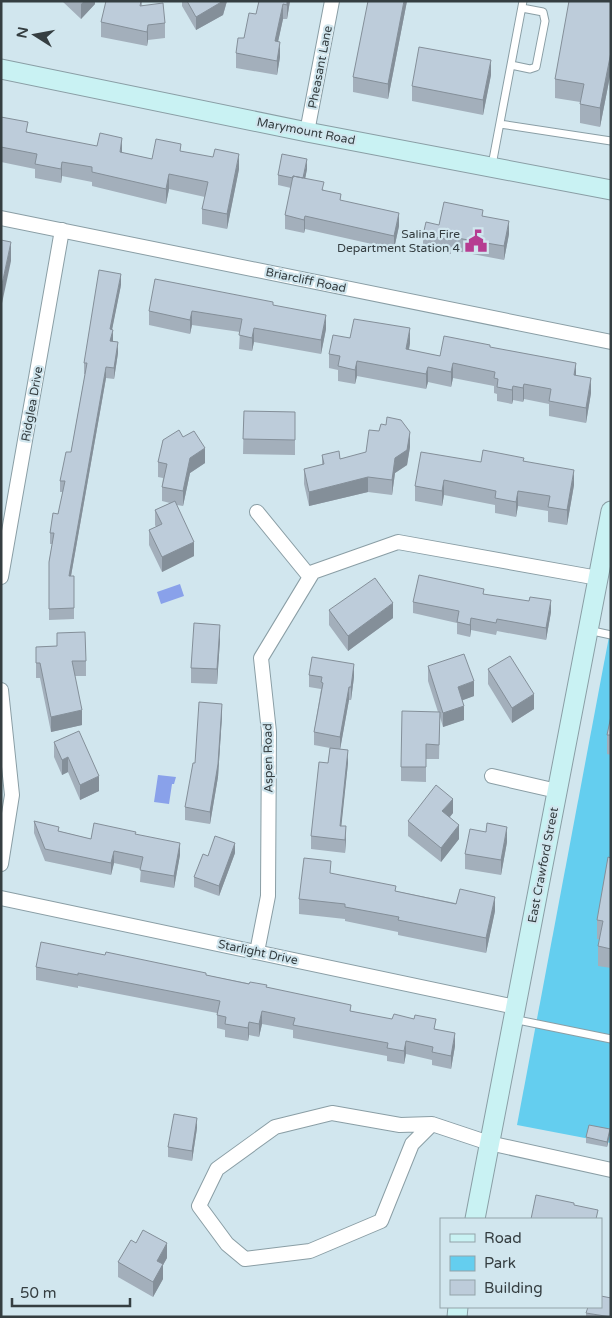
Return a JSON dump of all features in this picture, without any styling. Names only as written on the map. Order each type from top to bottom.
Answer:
[{"type":"street","name":"Pheasant Lane","points":[[307,132],[332,1]]},
{"type":"street","name":"Marymount Road","points":[[1,69],[307,132],[611,190]]},
{"type":"street","name":"Briarcliff Road","points":[[1,218],[611,342]]},
{"type":"street","name":"Ridglea Drive","points":[[1,577],[62,230]]},
{"type":"street","name":"East Crawford Street","points":[[475,1218],[611,511]]},
{"type":"street","points":[[257,512],[310,577],[313,572],[398,542],[598,578]]},
{"type":"street","name":"Aspen Road","points":[[258,952],[268,896],[269,732],[261,658],[310,577]]},
{"type":"street","points":[[1,690],[12,795],[1,864]]},
{"type":"street","points":[[492,776],[557,791]]},
{"type":"street","name":"Starlight Drive","points":[[1,898],[258,952],[514,1013]]},
{"type":"street","points":[[432,1124],[412,1144],[380,1221],[310,1251],[245,1259],[226,1244],[199,1206],[217,1169],[275,1127],[332,1113],[400,1125],[432,1124],[489,1143],[611,1170]]},
{"type":"lane","points":[[492,167],[522,4],[544,12],[546,21],[536,67],[530,69],[511,65]]},
{"type":"lane","points":[[500,124],[611,141]]},
{"type":"lane","points":[[588,630],[611,635]]},
{"type":"lane","points":[[514,1013],[611,1039]]},
{"type":"green space","points":[[611,626],[611,1143],[517,1125]]},
{"type":"shaded area","points":[[180,584],[184,596],[161,604],[157,592]]},
{"type":"shaded area","points":[[158,775],[176,777],[174,784],[172,784],[169,804],[154,802]]},
{"type":"building","points":[[106,1],[141,1],[140,6],[163,3],[165,23],[148,25],[147,32],[101,22]]},
{"type":"building","points":[[187,1],[223,1],[196,17]]},
{"type":"building","points":[[259,1],[287,1],[287,5],[283,4],[275,41],[280,42],[277,61],[236,53],[238,38],[244,38],[249,13],[256,14]]},
{"type":"building","points":[[368,1],[404,1],[388,84],[353,77]]},
{"type":"building","points":[[569,1],[611,1],[611,52],[600,108],[580,104],[584,84],[555,79]]},
{"type":"building","points":[[419,47],[491,60],[483,100],[412,86]]},
{"type":"building","points":[[1,117],[28,122],[26,132],[97,146],[100,133],[122,138],[120,152],[152,159],[156,139],[181,144],[180,151],[213,157],[215,149],[239,154],[227,214],[202,209],[208,182],[169,174],[166,189],[92,172],[92,167],[62,162],[61,169],[35,164],[37,154],[1,147]]},
{"type":"building","points":[[282,154],[307,159],[303,178],[278,175]]},
{"type":"building","points":[[293,176],[324,182],[322,190],[341,194],[340,200],[399,213],[394,236],[305,216],[304,220],[285,215]]},
{"type":"building","points":[[444,202],[483,210],[482,216],[509,221],[504,246],[451,237],[451,240],[423,235],[426,222],[439,225]]},
{"type":"building","points":[[1,240],[11,242],[1,289]]},
{"type":"building","points":[[99,270],[121,274],[110,329],[113,330],[110,341],[118,342],[114,368],[106,367],[69,576],[74,576],[74,608],[49,609],[49,562],[54,533],[50,533],[53,513],[58,514],[65,481],[60,481],[66,452],[71,452],[87,363],[84,363]]},
{"type":"building","points":[[155,279],[273,302],[273,305],[326,315],[321,340],[254,328],[252,338],[239,335],[242,319],[192,311],[190,320],[149,311]]},
{"type":"building","points":[[354,319],[410,328],[406,349],[440,356],[444,336],[490,345],[490,347],[576,363],[574,375],[591,378],[586,408],[549,401],[551,389],[524,384],[523,388],[513,386],[512,390],[497,387],[498,379],[494,378],[495,372],[453,363],[451,372],[428,367],[426,374],[357,361],[355,370],[338,366],[340,356],[329,354],[333,335],[350,338]]},
{"type":"building","points":[[244,411],[295,412],[295,440],[243,439]]},
{"type":"building","points":[[387,417],[401,420],[410,432],[407,450],[395,458],[392,480],[368,477],[309,492],[304,469],[324,464],[322,455],[339,451],[340,459],[366,452],[369,430],[379,431],[381,424],[386,425]]},
{"type":"building","points":[[179,430],[183,437],[194,431],[205,448],[190,458],[183,491],[162,487],[167,464],[158,462],[163,440]]},
{"type":"building","points":[[483,450],[524,458],[523,461],[574,470],[567,510],[548,507],[550,496],[518,491],[516,502],[495,498],[496,491],[444,480],[442,491],[415,486],[421,452],[481,462]]},
{"type":"building","points":[[175,501],[194,542],[162,557],[149,530],[162,524],[155,510]]},
{"type":"building","points":[[419,575],[484,589],[483,594],[529,601],[530,597],[551,600],[546,628],[497,619],[496,623],[471,618],[470,625],[457,622],[459,611],[413,602]]},
{"type":"building","points":[[375,578],[393,603],[348,636],[329,610]]},
{"type":"building","points":[[194,623],[220,625],[217,669],[191,668]]},
{"type":"building","points":[[85,632],[86,661],[72,661],[82,710],[51,717],[40,663],[36,663],[36,647],[57,646],[57,633]]},
{"type":"building","points":[[464,654],[474,681],[458,687],[464,706],[443,713],[428,666]]},
{"type":"building","points":[[510,656],[534,694],[512,708],[488,669]]},
{"type":"building","points":[[312,657],[354,664],[340,737],[314,732],[323,683],[321,682],[322,677],[309,675]]},
{"type":"building","points":[[199,702],[222,704],[218,764],[210,812],[185,807],[193,763],[195,763]]},
{"type":"building","points":[[402,711],[440,712],[439,745],[426,744],[426,767],[401,767]]},
{"type":"building","points":[[611,716],[611,735],[607,735]]},
{"type":"building","points":[[79,731],[99,776],[80,785],[68,757],[62,760],[54,742]]},
{"type":"building","points":[[330,748],[348,750],[340,826],[346,826],[345,840],[311,836],[319,762],[328,763]]},
{"type":"building","points":[[436,785],[453,799],[442,811],[459,825],[441,848],[408,821]]},
{"type":"building","points":[[34,821],[59,827],[58,831],[91,839],[94,823],[180,843],[174,876],[140,870],[143,857],[114,851],[111,863],[45,849]]},
{"type":"building","points":[[487,823],[507,827],[501,860],[465,854],[470,829],[486,832]]},
{"type":"building","points":[[215,836],[235,843],[219,886],[194,877],[203,854],[208,856]]},
{"type":"building","points":[[608,857],[611,858],[611,949],[598,946],[603,921],[597,920]]},
{"type":"building","points":[[304,858],[331,861],[330,873],[396,886],[395,891],[456,904],[460,889],[495,897],[486,938],[398,920],[399,917],[345,907],[345,904],[299,899]]},
{"type":"building","points":[[41,942],[105,955],[106,952],[249,984],[250,982],[267,985],[266,987],[351,1005],[350,1011],[392,1019],[394,1014],[414,1019],[415,1015],[436,1019],[434,1029],[455,1033],[451,1056],[432,1052],[433,1047],[406,1041],[404,1051],[387,1048],[388,1043],[293,1025],[295,1018],[262,1011],[259,1024],[249,1022],[248,1028],[225,1024],[226,1017],[217,1015],[220,1001],[78,973],[78,975],[36,967]]},
{"type":"building","points":[[174,1114],[197,1118],[192,1151],[168,1147]]},
{"type":"building","points":[[589,1125],[610,1129],[607,1142],[586,1137]]},
{"type":"building","points":[[536,1195],[598,1210],[596,1218],[531,1218]]},
{"type":"building","points":[[143,1230],[167,1243],[157,1261],[163,1264],[153,1282],[118,1262],[131,1240],[136,1243]]},
{"type":"building","points":[[602,1296],[611,1298],[611,1317],[586,1313],[588,1308],[602,1308]]},
{"type":"place","name":"Salina Fire Department Station 4","points":[[476,241]]}]
